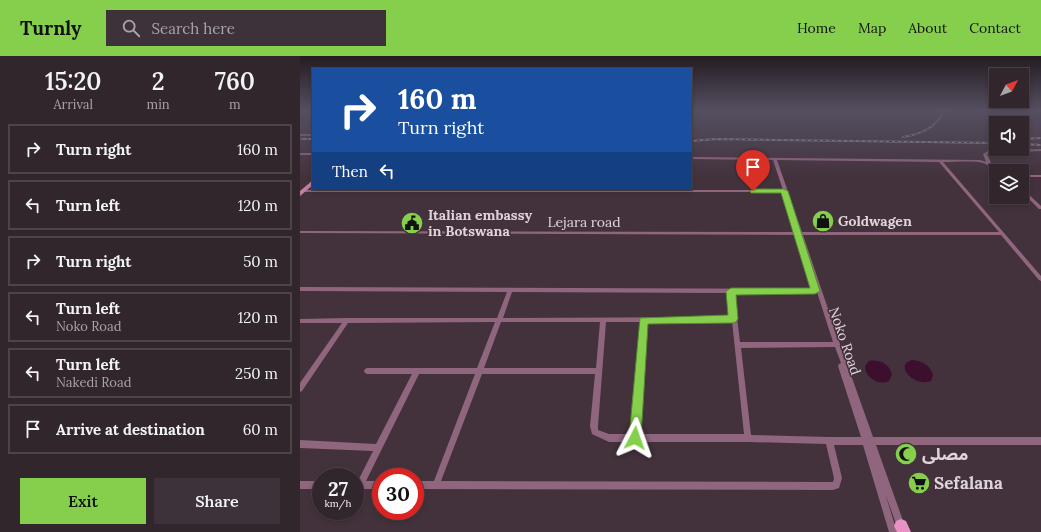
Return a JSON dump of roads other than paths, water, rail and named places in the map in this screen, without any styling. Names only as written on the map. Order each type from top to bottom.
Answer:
[{"type":"main road","points":[[302,192],[312,183]]},
{"type":"street","points":[[300,135],[312,135]]},
{"type":"street","points":[[989,164],[985,156],[988,152],[1041,150]]},
{"type":"street","points":[[300,154],[312,154]]},
{"type":"street","points":[[692,158],[980,161],[989,164]]},
{"type":"street","points":[[773,159],[900,531]]},
{"type":"street","points":[[940,161],[1041,279]]},
{"type":"street","points":[[1029,176],[1041,176]]},
{"type":"street","points":[[302,192],[785,191]]},
{"type":"street","points":[[1029,196],[1041,208]]},
{"type":"street","points":[[1032,199],[1041,199]]},
{"type":"street","name":"Lejara road","points":[[300,232],[1003,234]]},
{"type":"street","name":"Noko Road","points":[[798,234],[815,291],[900,531]]},
{"type":"street","points":[[300,290],[815,291]]},
{"type":"street","points":[[436,485],[480,372],[498,319],[510,291]]},
{"type":"street","points":[[731,291],[733,319],[748,438]]},
{"type":"street","points":[[300,321],[498,319],[603,321],[733,319]]},
{"type":"street","points":[[300,389],[347,320]]},
{"type":"street","points":[[635,438],[643,320]]},
{"type":"street","points":[[603,321],[594,426],[595,432],[609,438],[748,438],[829,442],[1041,441]]},
{"type":"street","points":[[737,345],[834,344]]},
{"type":"street","points":[[367,370],[480,372],[598,371]]},
{"type":"street","points":[[364,473],[417,371]]},
{"type":"street","points":[[424,485],[833,486],[836,485],[838,478],[829,442]]},
{"type":"street","points":[[300,444],[378,448]]},
{"type":"street","points":[[300,485],[312,485]]},
{"type":"railway","points":[[903,137],[918,133]]},
{"type":"railway","points":[[1029,139],[1041,138]]},
{"type":"railway","points":[[300,139],[312,139]]},
{"type":"railway","points":[[692,141],[716,139],[989,143]]},
{"type":"railway","points":[[1029,144],[1041,145]]},
{"type":"place","name":"Goldwagen","points":[[823,221]]},
{"type":"place","name":"Italian embassy in Botswana","points":[[412,223]]},
{"type":"place","name":"مصلى","points":[[906,454]]},
{"type":"place","name":"Sefalana","points":[[919,483]]}]
